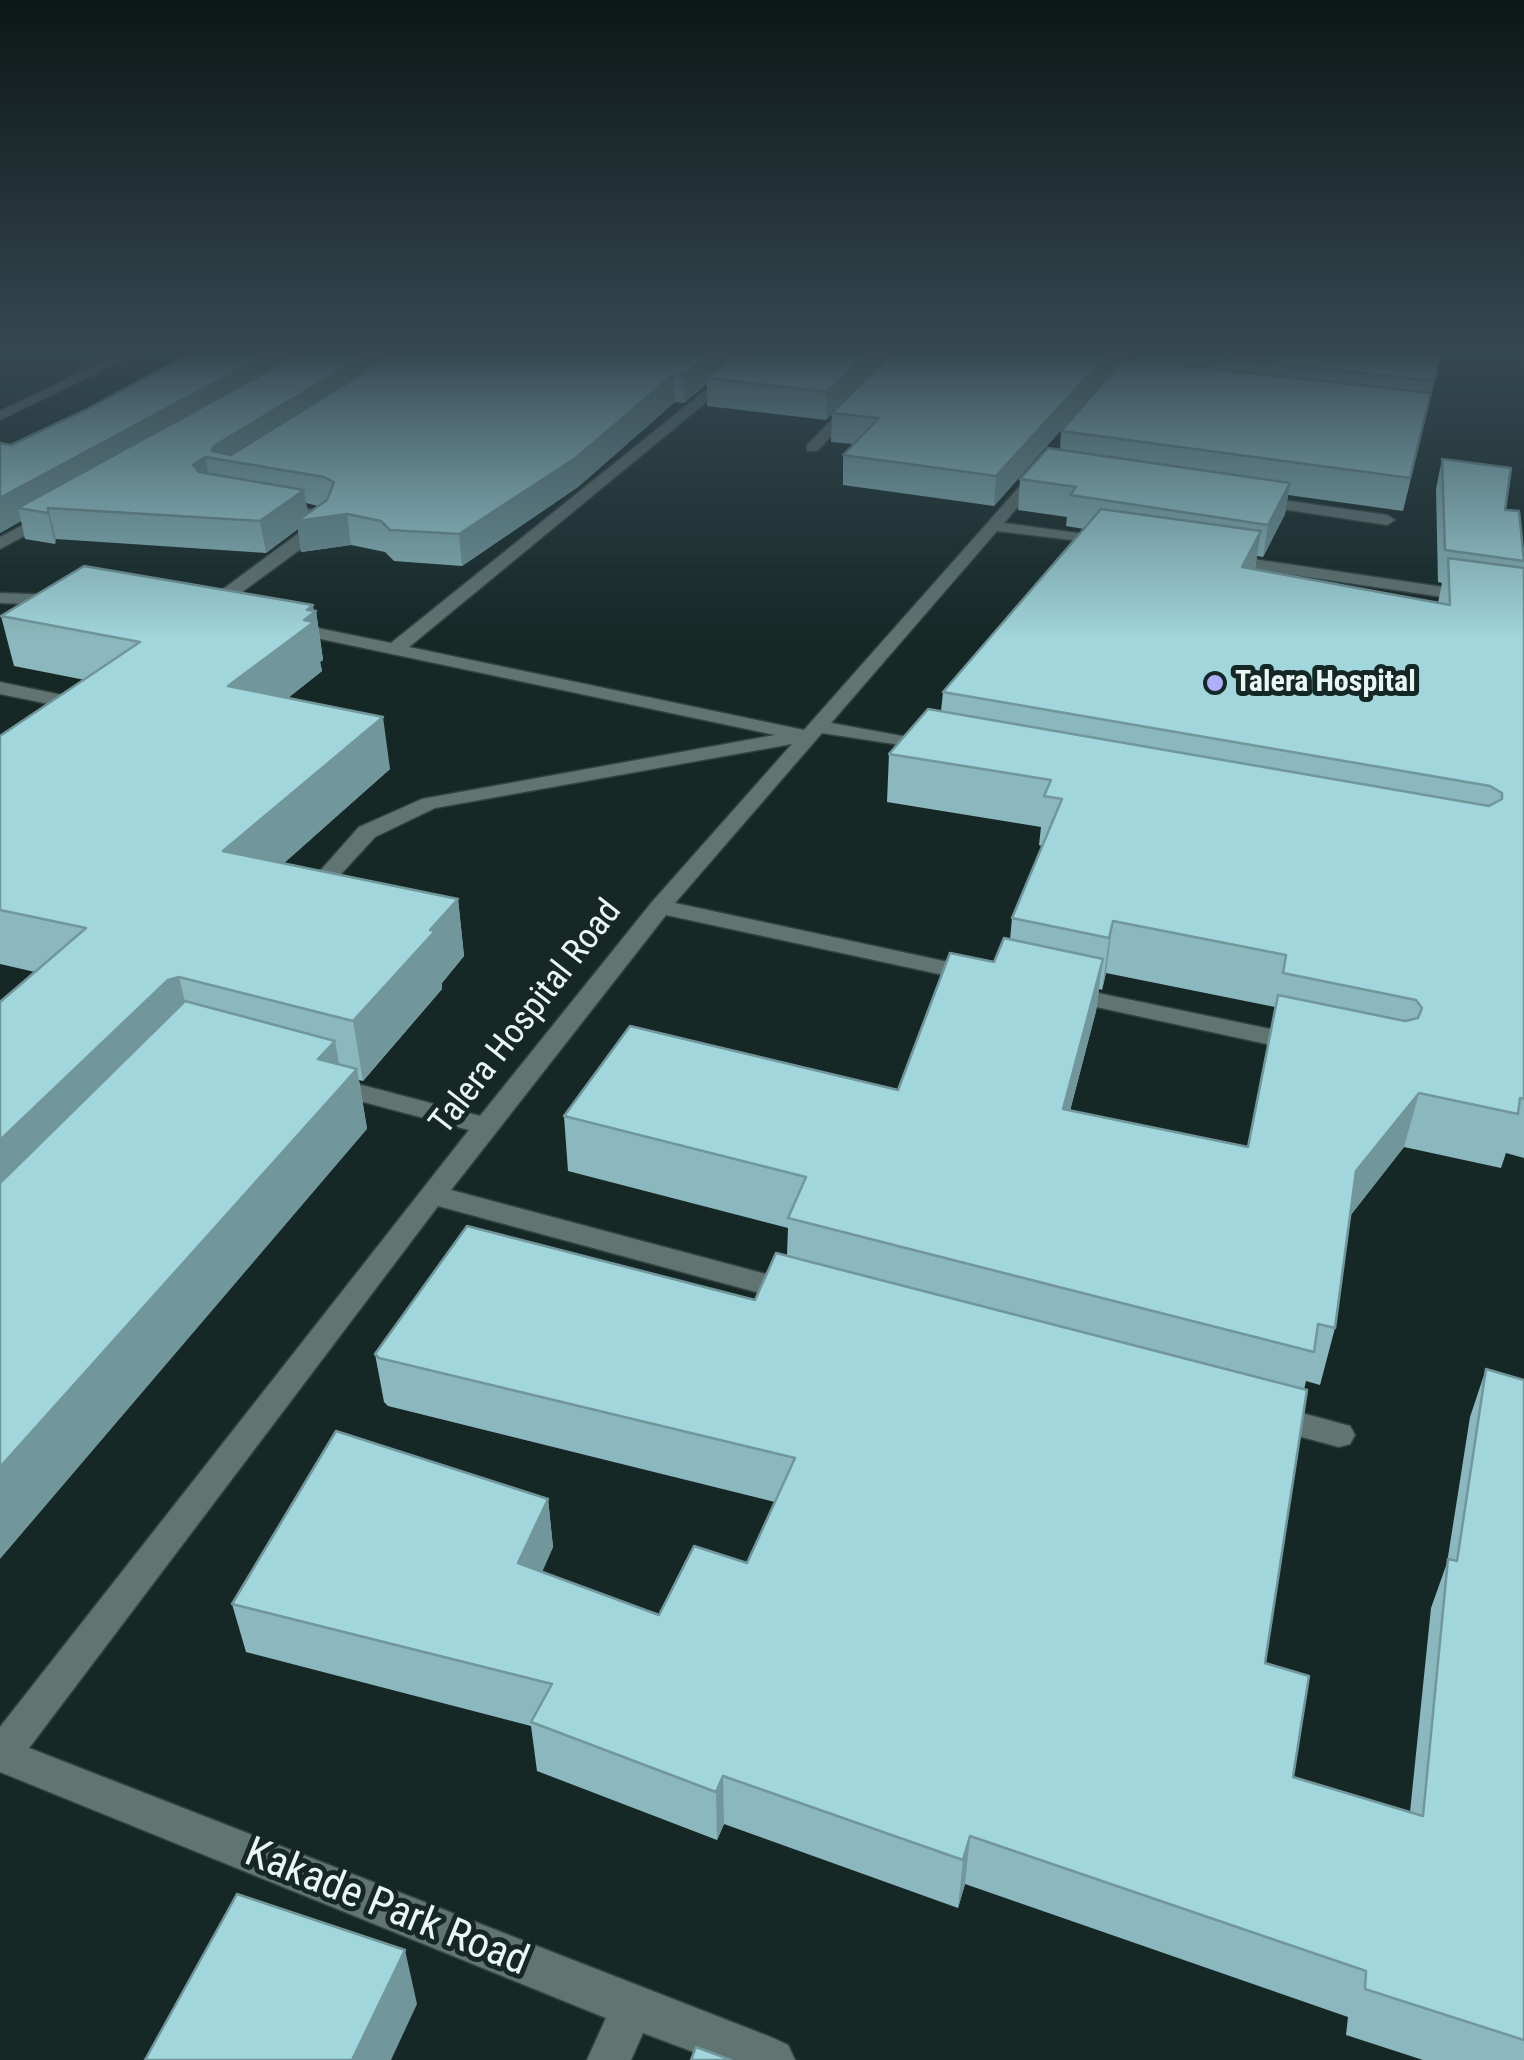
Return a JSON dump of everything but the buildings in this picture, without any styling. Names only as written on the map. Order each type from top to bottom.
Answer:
[{"type":"street","points":[[396,650],[643,448]]},
{"type":"street","name":"Talera Hospital Road","points":[[0,1754],[660,907],[993,526],[1053,466]]},
{"type":"street","points":[[1234,498],[1386,520]]},
{"type":"street","points":[[207,605],[322,526],[328,516],[264,504]]},
{"type":"street","points":[[0,544],[67,506]]},
{"type":"street","points":[[993,526],[1130,546]]},
{"type":"street","points":[[1208,558],[1524,604]]},
{"type":"street","points":[[0,598],[78,600]]},
{"type":"street","points":[[262,622],[811,731],[952,751]]},
{"type":"street","points":[[0,688],[69,702],[71,715],[54,732]]},
{"type":"street","points":[[323,880],[368,832],[429,803],[811,731]]},
{"type":"street","points":[[660,907],[1006,981]]},
{"type":"street","points":[[1045,989],[1315,1047]]},
{"type":"street","points":[[306,1078],[486,1126]]},
{"type":"street","points":[[432,1195],[818,1297]]},
{"type":"street","points":[[1243,1410],[1339,1435]]},
{"type":"street","name":"Kakade Park Road","points":[[0,1754],[633,2008],[773,2060]]},
{"type":"street","points":[[610,2060],[633,2008]]},
{"type":"place","name":"Talera Hospital","points":[[1215,683]]}]
